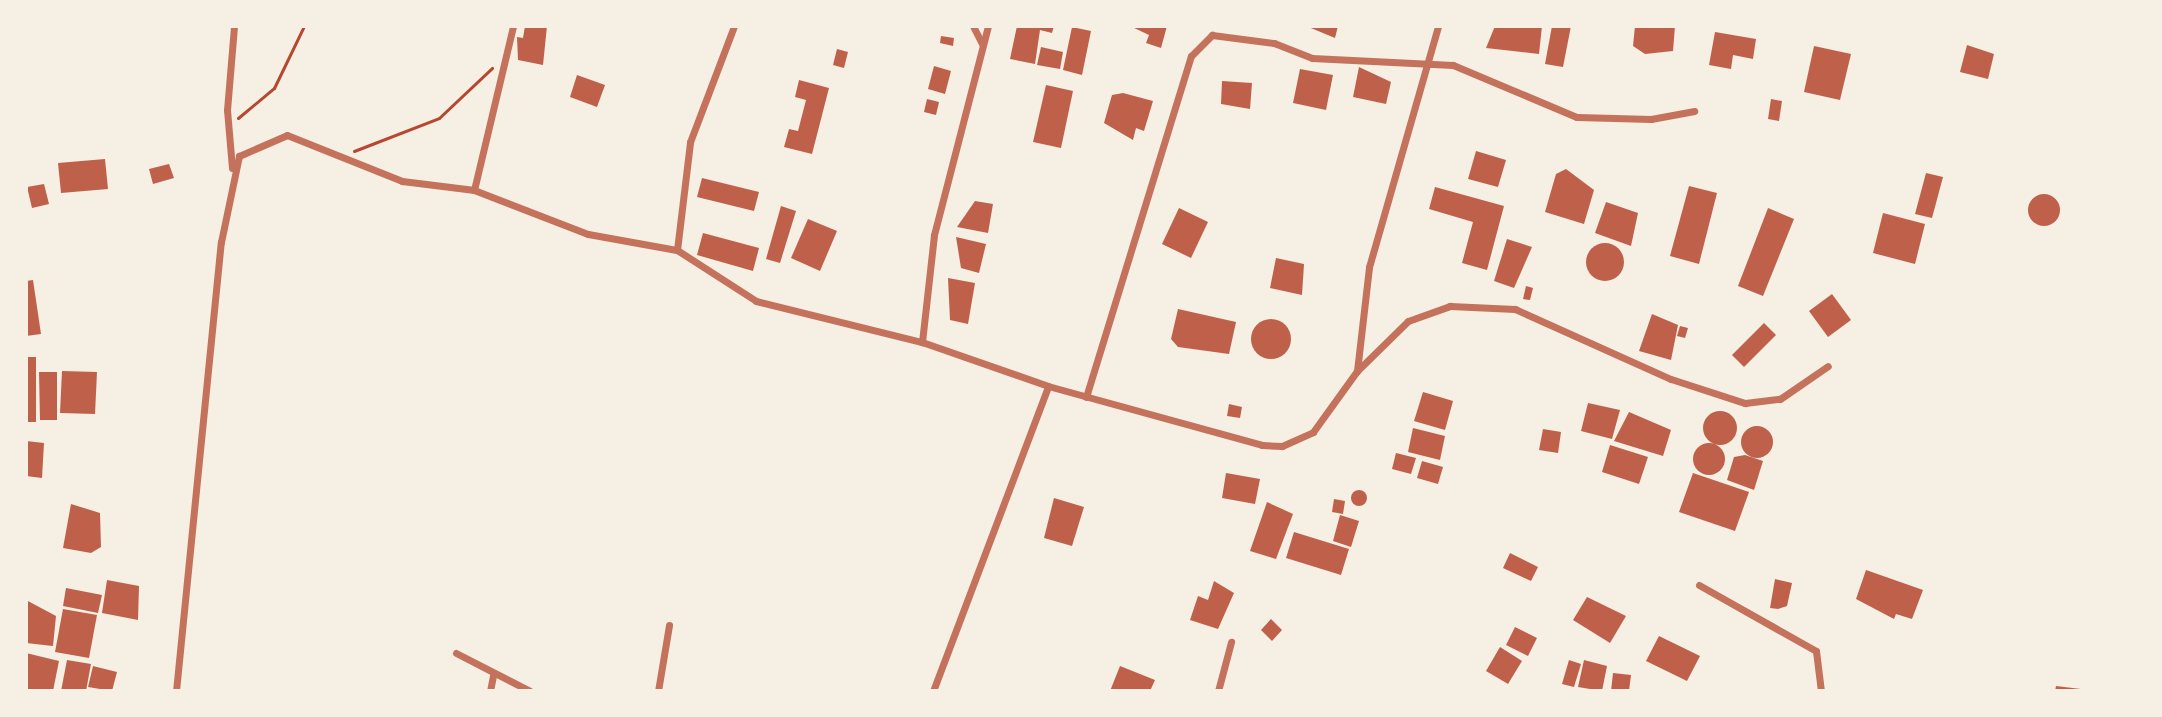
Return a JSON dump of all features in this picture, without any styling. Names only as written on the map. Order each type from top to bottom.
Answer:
[{"type":"street","points":[[176,691],[233,170],[229,125],[234,26]]},
{"type":"street","points":[[474,190],[513,26]]},
{"type":"street","points":[[677,250],[690,142],[734,26]]},
{"type":"street","points":[[973,26],[982,44]]},
{"type":"street","points":[[922,342],[934,235],[988,26]]},
{"type":"street","points":[[1357,371],[1369,267],[1438,26]]},
{"type":"street","points":[[1086,397],[1137,220],[1191,56],[1212,35],[1274,43],[1312,58],[1430,61],[1577,117],[1651,119],[1694,111]]},
{"type":"street","points":[[233,170],[249,146],[287,135],[402,181],[474,190],[588,234],[677,250],[756,301],[922,342],[1086,397],[1282,446],[1313,432],[1357,371],[1408,321],[1450,306],[1515,309],[1671,379],[1745,403],[1780,399],[1828,366]]},
{"type":"street","points":[[933,691],[1048,386]]},
{"type":"street","points":[[1699,585],[1816,651],[1821,691]]},
{"type":"street","points":[[658,691],[669,625]]},
{"type":"street","points":[[1218,691],[1231,642]]},
{"type":"street","points":[[456,653],[493,675],[530,691]]},
{"type":"street","points":[[490,691],[493,675]]},
{"type":"path","points":[[229,125],[274,88],[304,26]]},
{"type":"path","points":[[344,156],[439,118],[505,53]]},
{"type":"building","points":[[525,26],[547,26],[543,65],[518,60],[517,37],[523,38]]},
{"type":"building","points":[[1017,26],[1054,26],[1052,33],[1040,30],[1035,64],[1010,59]]},
{"type":"building","points":[[1130,26],[1167,26],[1161,48],[1146,43],[1149,35]]},
{"type":"building","points":[[1306,26],[1338,26],[1335,38]]},
{"type":"building","points":[[1495,26],[1542,26],[1539,54],[1486,48]]},
{"type":"building","points":[[1552,26],[1571,26],[1563,67],[1545,64]]},
{"type":"building","points":[[1635,26],[1675,26],[1673,51],[1645,54],[1633,46]]},
{"type":"building","points":[[1072,27],[1091,31],[1082,75],[1063,70]]},
{"type":"building","points":[[1715,32],[1756,39],[1753,59],[1733,55],[1731,69],[1709,65]]},
{"type":"building","points":[[941,36],[954,38],[953,46],[940,43]]},
{"type":"building","points":[[1967,45],[1994,54],[1988,79],[1960,72]]},
{"type":"building","points":[[1814,46],[1851,54],[1840,100],[1804,92]]},
{"type":"building","points":[[1041,47],[1063,52],[1060,69],[1037,65]]},
{"type":"building","points":[[837,49],[848,52],[844,68],[833,65]]},
{"type":"building","points":[[934,66],[951,71],[945,94],[928,89]]},
{"type":"building","points":[[1359,67],[1391,82],[1386,104],[1353,97]]},
{"type":"building","points":[[1300,69],[1333,75],[1326,110],[1293,103]]},
{"type":"building","points":[[577,75],[605,85],[597,107],[570,97]]},
{"type":"building","points":[[799,80],[829,88],[812,154],[784,147],[789,129],[798,131],[806,100],[795,97]]},
{"type":"building","points":[[1222,81],[1252,83],[1250,109],[1221,104]]},
{"type":"building","points":[[1046,85],[1073,91],[1061,148],[1033,142]]},
{"type":"building","points":[[1123,93],[1153,101],[1144,131],[1136,128],[1133,140],[1104,123],[1112,95]]},
{"type":"building","points":[[927,99],[939,102],[936,115],[924,112]]},
{"type":"building","points":[[1771,99],[1782,101],[1779,121],[1768,119]]},
{"type":"building","points":[[1476,151],[1506,160],[1498,187],[1468,179]]},
{"type":"building","points":[[105,159],[108,189],[61,193],[58,163]]},
{"type":"building","points":[[169,164],[174,178],[153,184],[149,169]]},
{"type":"building","points":[[1566,169],[1594,190],[1584,224],[1545,212],[1556,174]]},
{"type":"building","points":[[1926,173],[1943,177],[1932,218],[1915,214]]},
{"type":"building","points":[[702,178],[759,192],[754,211],[697,197]]},
{"type":"building","points":[[44,184],[49,204],[32,208],[27,187]]},
{"type":"building","points":[[1689,186],[1717,193],[1699,264],[1670,256]]},
{"type":"building","points":[[1435,187],[1504,206],[1487,270],[1462,263],[1473,222],[1429,209]]},
{"type":"building","points":[[2044,194],[2055,199],[2060,210],[2055,221],[2044,226],[2033,221],[2028,210],[2033,199]]},
{"type":"building","points":[[975,201],[993,204],[988,233],[957,227]]},
{"type":"building","points":[[1606,202],[1638,213],[1631,246],[1595,233]]},
{"type":"building","points":[[781,206],[796,211],[780,263],[766,259]]},
{"type":"building","points":[[1179,208],[1208,222],[1191,258],[1162,244]]},
{"type":"building","points":[[1768,208],[1794,219],[1763,296],[1738,286]]},
{"type":"building","points":[[1883,213],[1925,224],[1915,264],[1873,253]]},
{"type":"building","points":[[808,219],[837,231],[820,271],[791,258]]},
{"type":"building","points":[[703,233],[759,248],[753,271],[697,255]]},
{"type":"building","points":[[956,237],[986,244],[979,273],[961,268]]},
{"type":"building","points":[[1507,239],[1532,247],[1514,288],[1494,281]]},
{"type":"building","points":[[1605,243],[1618,249],[1624,262],[1618,275],[1605,281],[1592,275],[1586,262],[1592,249]]},
{"type":"building","points":[[1276,258],[1304,264],[1302,295],[1270,288]]},
{"type":"building","points":[[948,278],[975,283],[968,324],[950,320]]},
{"type":"building","points":[[33,280],[41,334],[26,336],[26,281]]},
{"type":"building","points":[[1526,286],[1533,288],[1530,300],[1523,299]]},
{"type":"building","points":[[1832,294],[1851,320],[1828,337],[1809,311]]},
{"type":"building","points":[[1178,309],[1236,322],[1229,354],[1178,347],[1171,339]]},
{"type":"building","points":[[1652,314],[1678,325],[1671,360],[1639,351]]},
{"type":"building","points":[[1271,319],[1285,325],[1291,339],[1285,353],[1271,359],[1257,353],[1251,339],[1257,325]]},
{"type":"building","points":[[1764,323],[1776,335],[1744,367],[1732,355]]},
{"type":"building","points":[[1680,326],[1688,328],[1685,338],[1677,336]]},
{"type":"building","points":[[26,357],[36,357],[36,422],[26,422]]},
{"type":"building","points":[[62,371],[97,372],[95,414],[60,413]]},
{"type":"building","points":[[39,372],[57,372],[57,420],[40,420]]},
{"type":"building","points":[[1423,392],[1453,401],[1445,430],[1414,421]]},
{"type":"building","points":[[1588,403],[1620,410],[1612,439],[1581,431]]},
{"type":"building","points":[[1229,404],[1242,407],[1240,418],[1227,416]]},
{"type":"building","points":[[1720,411],[1732,416],[1737,428],[1732,440],[1720,445],[1708,440],[1703,428],[1708,416]]},
{"type":"building","points":[[1629,412],[1671,430],[1663,456],[1614,441]]},
{"type":"building","points":[[1757,426],[1768,431],[1773,442],[1768,453],[1757,458],[1746,453],[1741,442],[1746,431]]},
{"type":"building","points":[[1413,428],[1445,436],[1440,460],[1408,452]]},
{"type":"building","points":[[1543,429],[1561,432],[1558,453],[1539,450]]},
{"type":"building","points":[[26,441],[44,443],[42,478],[26,476]]},
{"type":"building","points":[[1709,443],[1720,448],[1725,459],[1720,470],[1709,475],[1698,470],[1693,459],[1698,448]]},
{"type":"building","points":[[1610,445],[1648,457],[1639,484],[1602,472]]},
{"type":"building","points":[[1396,453],[1416,458],[1411,474],[1392,469]]},
{"type":"building","points":[[1745,455],[1763,461],[1754,490],[1727,480],[1734,457]]},
{"type":"building","points":[[1422,461],[1443,467],[1438,484],[1417,478]]},
{"type":"building","points":[[1226,473],[1260,479],[1255,504],[1222,498]]},
{"type":"building","points":[[1693,473],[1749,492],[1735,531],[1679,512]]},
{"type":"building","points":[[1356,490],[1362,490],[1367,498],[1365,504],[1356,506],[1351,501],[1351,495]]},
{"type":"building","points":[[1054,498],[1084,507],[1072,546],[1044,538]]},
{"type":"building","points":[[1334,499],[1345,501],[1343,514],[1332,512]]},
{"type":"building","points":[[1267,502],[1293,514],[1276,559],[1250,551]]},
{"type":"building","points":[[71,504],[100,513],[101,547],[91,553],[63,548]]},
{"type":"building","points":[[1340,515],[1359,521],[1351,547],[1333,541]]},
{"type":"building","points":[[1294,532],[1349,549],[1341,575],[1286,558]]},
{"type":"building","points":[[1510,553],[1538,567],[1531,581],[1503,568]]},
{"type":"building","points":[[1866,570],[1923,590],[1912,619],[1896,614],[1894,619],[1856,599]]},
{"type":"building","points":[[1775,579],[1792,583],[1787,606],[1778,609],[1770,608]]},
{"type":"building","points":[[107,580],[139,586],[138,620],[102,613]]},
{"type":"building","points":[[1214,581],[1234,593],[1218,629],[1190,620],[1198,596],[1208,600]]},
{"type":"building","points":[[66,588],[102,595],[98,613],[63,606]]},
{"type":"building","points":[[1587,597],[1626,616],[1610,643],[1573,620]]},
{"type":"building","points":[[26,600],[56,616],[53,646],[26,643]]},
{"type":"building","points":[[63,609],[97,615],[89,658],[55,652]]},
{"type":"building","points":[[1271,619],[1282,630],[1272,641],[1261,630]]},
{"type":"building","points":[[1515,627],[1537,638],[1528,656],[1506,645]]},
{"type":"building","points":[[1659,636],[1700,656],[1687,681],[1646,661]]},
{"type":"building","points":[[1500,647],[1522,661],[1508,684],[1486,671]]},
{"type":"building","points":[[26,653],[59,661],[53,691],[26,690]]},
{"type":"building","points":[[67,660],[91,664],[86,691],[61,691]]},
{"type":"building","points":[[1569,660],[1581,664],[1574,687],[1562,684]]},
{"type":"building","points":[[1584,660],[1607,666],[1602,691],[1578,687]]},
{"type":"building","points":[[93,666],[117,672],[112,691],[88,687]]},
{"type":"building","points":[[1120,666],[1155,680],[1150,691],[1110,691]]},
{"type":"building","points":[[1613,673],[1631,675],[1629,691],[1611,691]]},
{"type":"building","points":[[2056,686],[2081,689],[2081,691],[2055,691]]}]
